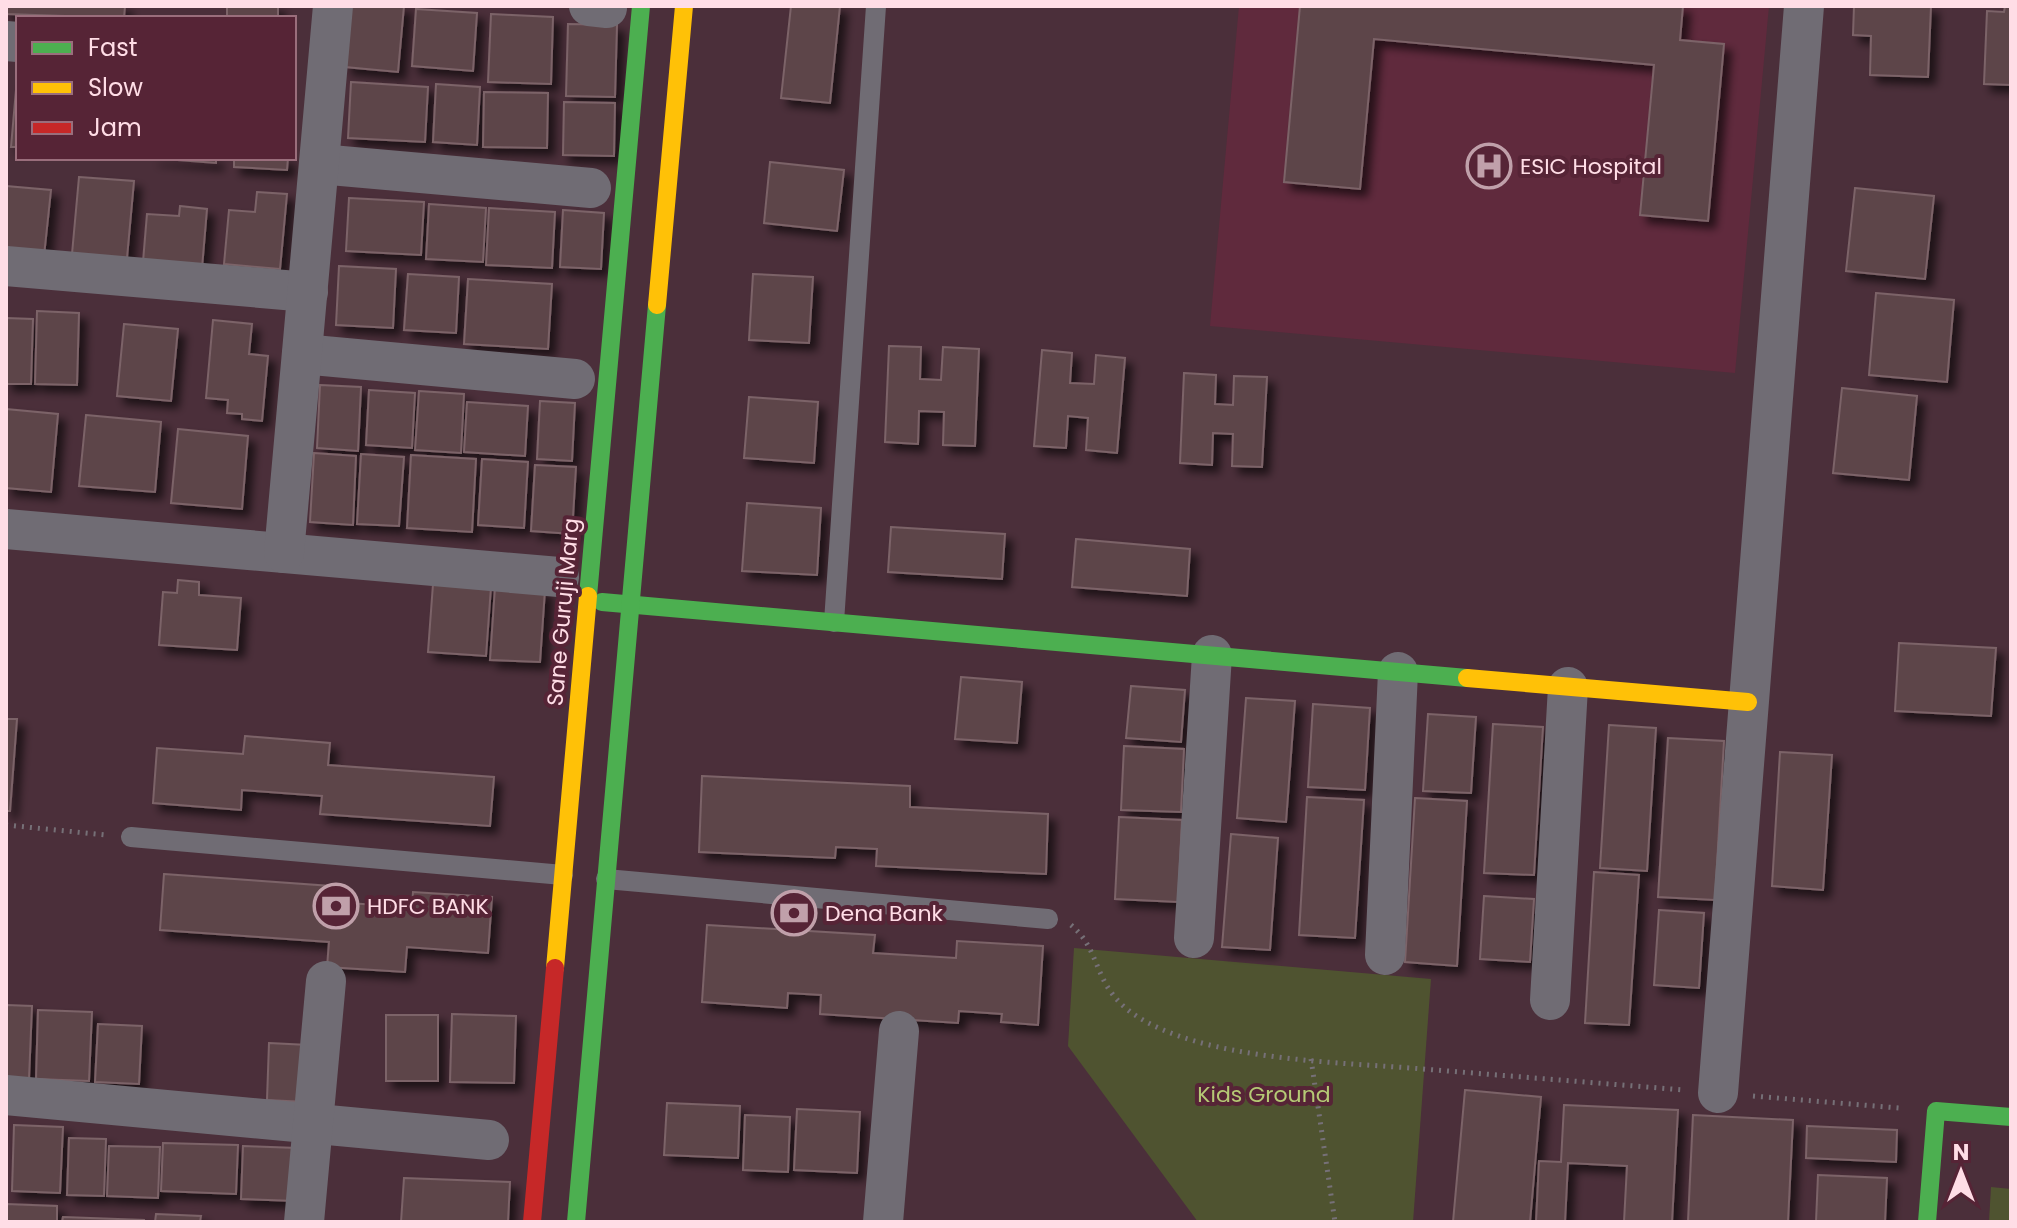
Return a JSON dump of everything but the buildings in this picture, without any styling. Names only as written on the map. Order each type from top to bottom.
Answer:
[{"type":"street","points":[[284,553],[319,164],[310,68],[333,6]]},
{"type":"street","points":[[576,1222],[684,6]]},
{"type":"street","points":[[1718,1093],[1804,6]]},
{"type":"street","name":"Sane Guruji Marg","points":[[532,1222],[563,875],[573,589],[612,7]]},
{"type":"street","points":[[319,164],[591,188]]},
{"type":"street","points":[[6,266],[308,292]]},
{"type":"street","points":[[302,354],[575,379]]},
{"type":"street","points":[[6,529],[284,553],[573,589],[631,604],[1748,702]]},
{"type":"street","points":[[1194,938],[1212,655]]},
{"type":"street","points":[[1385,955],[1398,672]]},
{"type":"street","points":[[1550,1000],[1568,687]]},
{"type":"street","points":[[304,1222],[326,981]]},
{"type":"street","points":[[883,1222],[899,1031]]},
{"type":"street","points":[[6,1095],[489,1140]]},
{"type":"street","points":[[1927,1222],[1936,1111],[2011,1117]]},
{"type":"lane","points":[[834,622],[876,6]]},
{"type":"lane","points":[[131,837],[563,875]]},
{"type":"lane","points":[[606,879],[1048,919]]},
{"type":"path","points":[[6,825],[131,837]]},
{"type":"path","points":[[1048,919],[1069,923],[1085,937],[1101,982],[1115,1000],[1135,1015],[1177,1034],[1241,1051],[1936,1111]]},
{"type":"path","points":[[1311,1059],[1335,1222]]},
{"type":"shaded area","name":"ESIC Hospital","points":[[1239,6],[1769,6],[1735,373],[1210,326]]},
{"type":"green space","name":"Kids Ground","points":[[1074,948],[1431,979],[1413,1222],[1198,1222],[1068,1046]]},
{"type":"green space","points":[[1991,1187],[2011,1189],[2011,1222],[1989,1222]]},
{"type":"traffic: fast","points":[[588,596],[641,6]]},
{"type":"traffic: fast","points":[[576,1222],[657,305]]},
{"type":"traffic: fast","points":[[602,602],[1467,678]]},
{"type":"traffic: fast","points":[[1927,1222],[1936,1111],[2011,1117]]},
{"type":"traffic: slow","points":[[657,305],[684,6]]},
{"type":"traffic: slow","points":[[555,968],[588,596]]},
{"type":"traffic: slow","points":[[1467,678],[1748,702]]},
{"type":"traffic: jam","points":[[532,1222],[555,968]]},
{"type":"place","name":"ESIC Hospital","points":[[1489,166]]},
{"type":"place","name":"HDFC BANK","points":[[336,906]]},
{"type":"place","name":"Dena Bank","points":[[794,913]]}]
